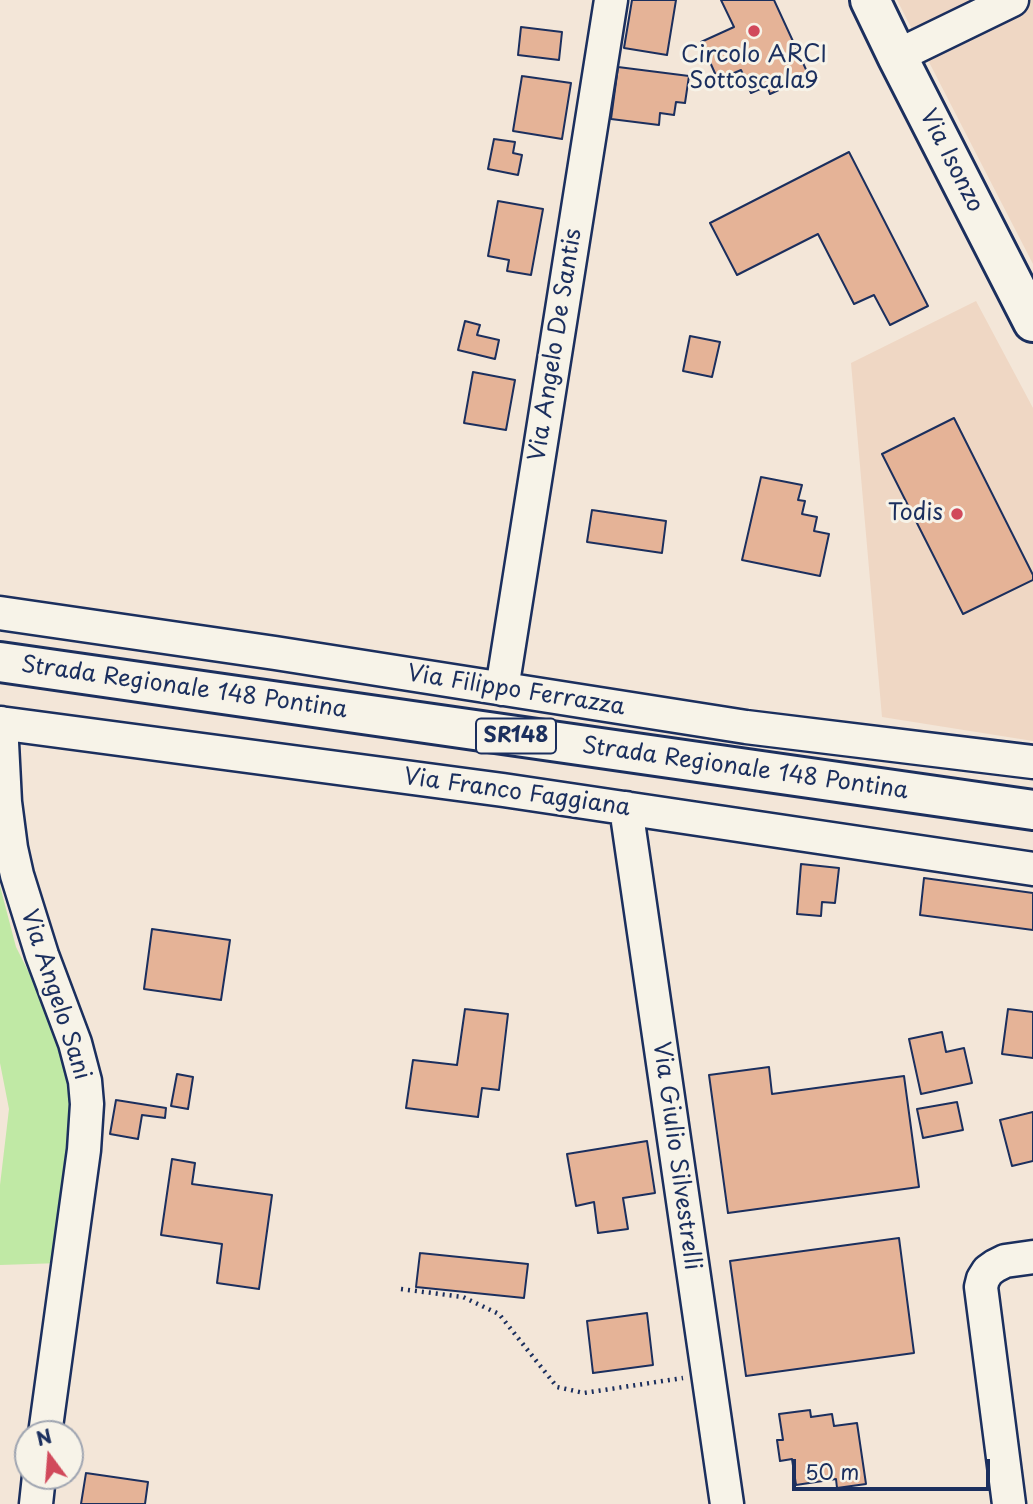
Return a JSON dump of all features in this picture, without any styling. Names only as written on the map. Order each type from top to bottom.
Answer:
[{"type":"main road","name":"Via Isonzo","points":[[870,0],[1033,322]]},
{"type":"main road","name":"Strada Regionale 148 Pontina","points":[[0,662],[1033,810]]},
{"type":"street","name":"Via Angelo De Santis","points":[[502,689],[611,0]]},
{"type":"street","points":[[897,56],[1012,0]]},
{"type":"street","name":"Via Filippo Ferrazza","points":[[0,613],[746,727],[1033,762]]},
{"type":"street","name":"Via Franco Faggiana","points":[[0,723],[490,788],[1033,869]]},
{"type":"street","name":"Via Angelo Sani","points":[[0,723],[9,838],[17,875],[41,955],[75,1043],[85,1081],[87,1104],[84,1150],[47,1420]]},
{"type":"street","name":"Via Giulio Silvestrelli","points":[[626,808],[727,1504]]},
{"type":"street","points":[[1009,1504],[981,1287],[988,1271],[995,1266],[1005,1261],[1033,1257]]},
{"type":"path","points":[[401,1289],[463,1297],[499,1314],[557,1387],[584,1393],[708,1374]]},
{"type":"shaded area","points":[[897,0],[1033,0],[1033,264]]},
{"type":"shaded area","points":[[976,301],[1033,408],[1033,741],[882,717],[851,363]]},
{"type":"green space","points":[[0,886],[16,947],[63,1040],[72,1096],[61,1263],[0,1265],[0,1185],[9,1109],[0,1063]]},
{"type":"building","points":[[632,0],[676,0],[667,55],[624,48]]},
{"type":"building","points":[[721,0],[774,0],[809,76],[770,94],[767,86],[751,93],[741,70],[718,80],[701,42],[734,27]]},
{"type":"building","points":[[521,27],[562,32],[559,60],[518,55]]},
{"type":"building","points":[[618,67],[689,76],[685,103],[676,102],[674,115],[660,113],[659,125],[611,119]]},
{"type":"building","points":[[522,76],[571,83],[562,139],[513,131]]},
{"type":"building","points":[[494,139],[515,142],[513,153],[522,155],[518,175],[488,169]]},
{"type":"building","points":[[849,152],[928,306],[890,325],[874,295],[854,304],[818,234],[737,275],[710,223]]},
{"type":"building","points":[[498,201],[543,209],[531,275],[507,271],[509,260],[488,256]]},
{"type":"building","points":[[465,321],[480,325],[477,335],[499,340],[495,359],[458,350]]},
{"type":"building","points":[[690,336],[720,342],[712,377],[683,371]]},
{"type":"building","points":[[473,372],[515,380],[506,430],[464,423]]},
{"type":"building","name":"Todis","points":[[954,418],[1033,575],[1033,580],[963,614],[882,454]]},
{"type":"building","points":[[761,477],[802,485],[798,500],[805,501],[802,514],[817,517],[814,531],[829,534],[820,576],[742,560]]},
{"type":"building","points":[[592,510],[666,521],[662,553],[587,542]]},
{"type":"building","points":[[801,864],[839,868],[835,903],[822,902],[821,916],[797,914]]},
{"type":"building","points":[[924,878],[1033,893],[1033,930],[920,915]]},
{"type":"building","points":[[152,929],[230,940],[221,1000],[144,989]]},
{"type":"building","points":[[465,1009],[508,1014],[499,1090],[482,1088],[478,1117],[406,1108],[413,1060],[457,1065]]},
{"type":"building","points":[[1008,1009],[1033,1012],[1033,1058],[1002,1054]]},
{"type":"building","points":[[942,1032],[946,1052],[964,1048],[972,1083],[921,1094],[909,1039]]},
{"type":"building","points":[[769,1067],[772,1094],[904,1076],[919,1187],[728,1213],[709,1075]]},
{"type":"building","points":[[177,1074],[193,1077],[188,1109],[171,1106]]},
{"type":"building","points":[[116,1100],[166,1108],[165,1118],[142,1115],[138,1139],[110,1134]]},
{"type":"building","points":[[957,1102],[963,1130],[923,1138],[917,1109]]},
{"type":"building","points":[[1033,1112],[1033,1161],[1012,1166],[1000,1120]]},
{"type":"building","points":[[647,1141],[655,1193],[623,1198],[628,1229],[598,1233],[594,1202],[576,1206],[567,1154]]},
{"type":"building","points":[[172,1159],[195,1163],[192,1184],[272,1195],[259,1289],[217,1283],[222,1244],[161,1235]]},
{"type":"building","points":[[899,1238],[914,1353],[746,1376],[730,1261]]},
{"type":"building","points":[[420,1253],[528,1264],[524,1298],[416,1287]]},
{"type":"building","points":[[647,1313],[653,1365],[593,1373],[587,1321]]},
{"type":"building","points":[[810,1410],[811,1417],[832,1414],[834,1426],[857,1423],[866,1484],[837,1488],[836,1479],[796,1485],[792,1459],[780,1461],[777,1440],[783,1440],[779,1414]]},
{"type":"building","points":[[86,1473],[148,1482],[145,1504],[81,1504]]},
{"type":"place","name":"Circolo ARCI Sottoscala9","points":[[754,31]]},
{"type":"place","name":"Todis","points":[[957,514]]}]
